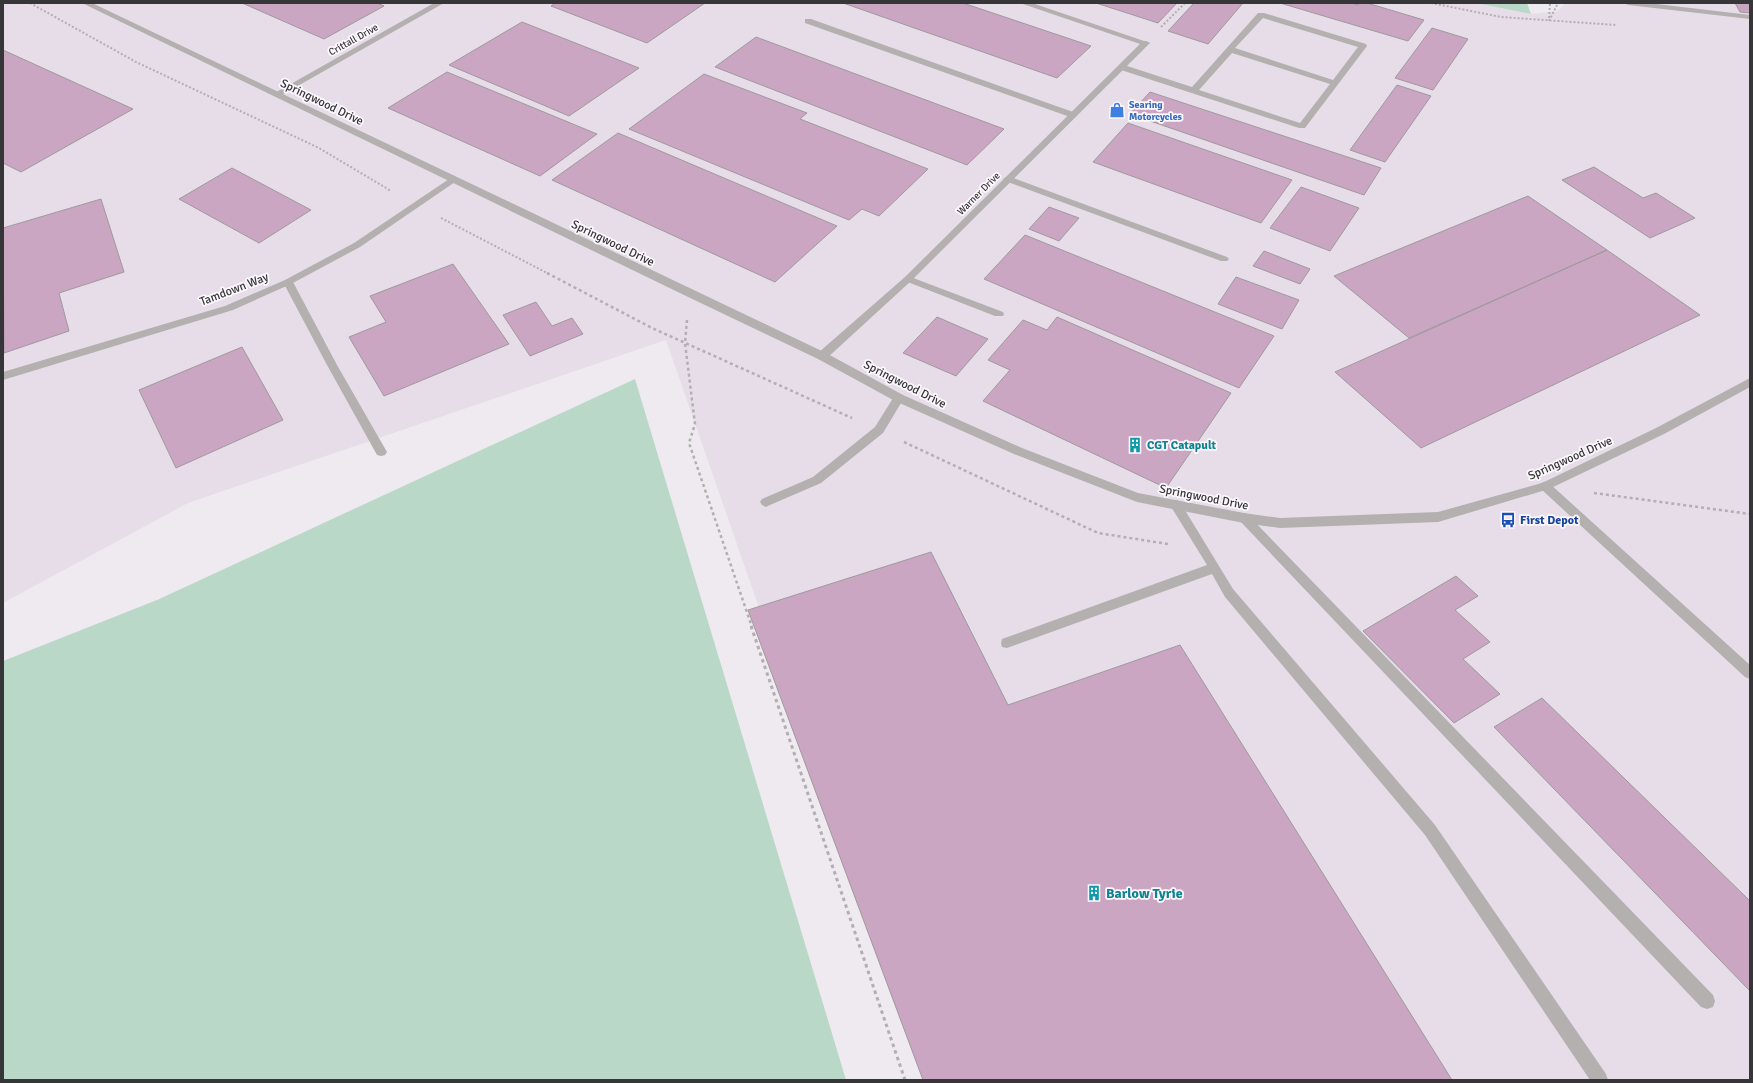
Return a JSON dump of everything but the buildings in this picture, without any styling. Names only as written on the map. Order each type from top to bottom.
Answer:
[{"type":"street","name":"Springwood Drive","points":[[86,3],[277,94],[452,180],[822,356],[899,398],[1026,454],[1137,497],[1244,518],[1280,523],[1438,517],[1545,486],[1660,431],[1750,382]]},
{"type":"street","name":"Crittall Drive","points":[[277,94],[440,3]]},
{"type":"street","points":[[1024,3],[1146,43]]},
{"type":"street","points":[[1628,3],[1750,17]]},
{"type":"street","points":[[1121,67],[1193,91],[1302,126],[1363,46],[1260,15],[1193,91]]},
{"type":"street","points":[[808,21],[1073,115]]},
{"type":"street","name":"Warner Drive","points":[[822,356],[908,279],[1146,43]]},
{"type":"street","points":[[1229,49],[1335,83]]},
{"type":"street","points":[[1008,179],[1224,259]]},
{"type":"street","name":"Tamdown Way","points":[[3,376],[229,308],[288,282],[357,245],[452,180]]},
{"type":"street","points":[[908,279],[999,314]]},
{"type":"street","points":[[288,282],[332,365],[381,452]]},
{"type":"street","points":[[766,502],[818,480],[878,430],[899,398]]},
{"type":"street","points":[[1545,486],[1750,673]]},
{"type":"street","points":[[1176,505],[1229,593],[1430,830],[1600,1080]]},
{"type":"street","points":[[1244,518],[1707,1001]]},
{"type":"street","points":[[1007,643],[1214,568]]},
{"type":"path","points":[[30,3],[136,62],[318,148],[416,206],[652,328],[878,430],[1098,533],[1168,544],[1202,546]]},
{"type":"path","points":[[1146,43],[1185,3]]},
{"type":"path","points":[[1431,3],[1501,17],[1549,22]]},
{"type":"path","points":[[1549,22],[1550,3]]},
{"type":"path","points":[[1549,22],[1558,3]]},
{"type":"path","points":[[688,293],[685,343],[695,424],[689,443],[905,1080]]},
{"type":"path","points":[[1592,492],[1750,514]]},
{"type":"shaded area","points":[[3,3],[1476,3],[1531,14],[1558,11],[1565,3],[1750,3],[1750,1080],[923,1080],[666,340],[188,503],[3,603]]},
{"type":"green space","points":[[1476,3],[1527,3],[1531,14]]},
{"type":"green space","points":[[635,379],[846,1080],[3,1080],[3,661],[157,600]]},
{"type":"place","name":"Searing Motorcycles","points":[[1117,110]]},
{"type":"place","name":"CGT Catapult","points":[[1135,445]]},
{"type":"place","name":"First Depot","points":[[1508,520]]},
{"type":"place","name":"Barlow Tyrie","points":[[1094,893]]}]
